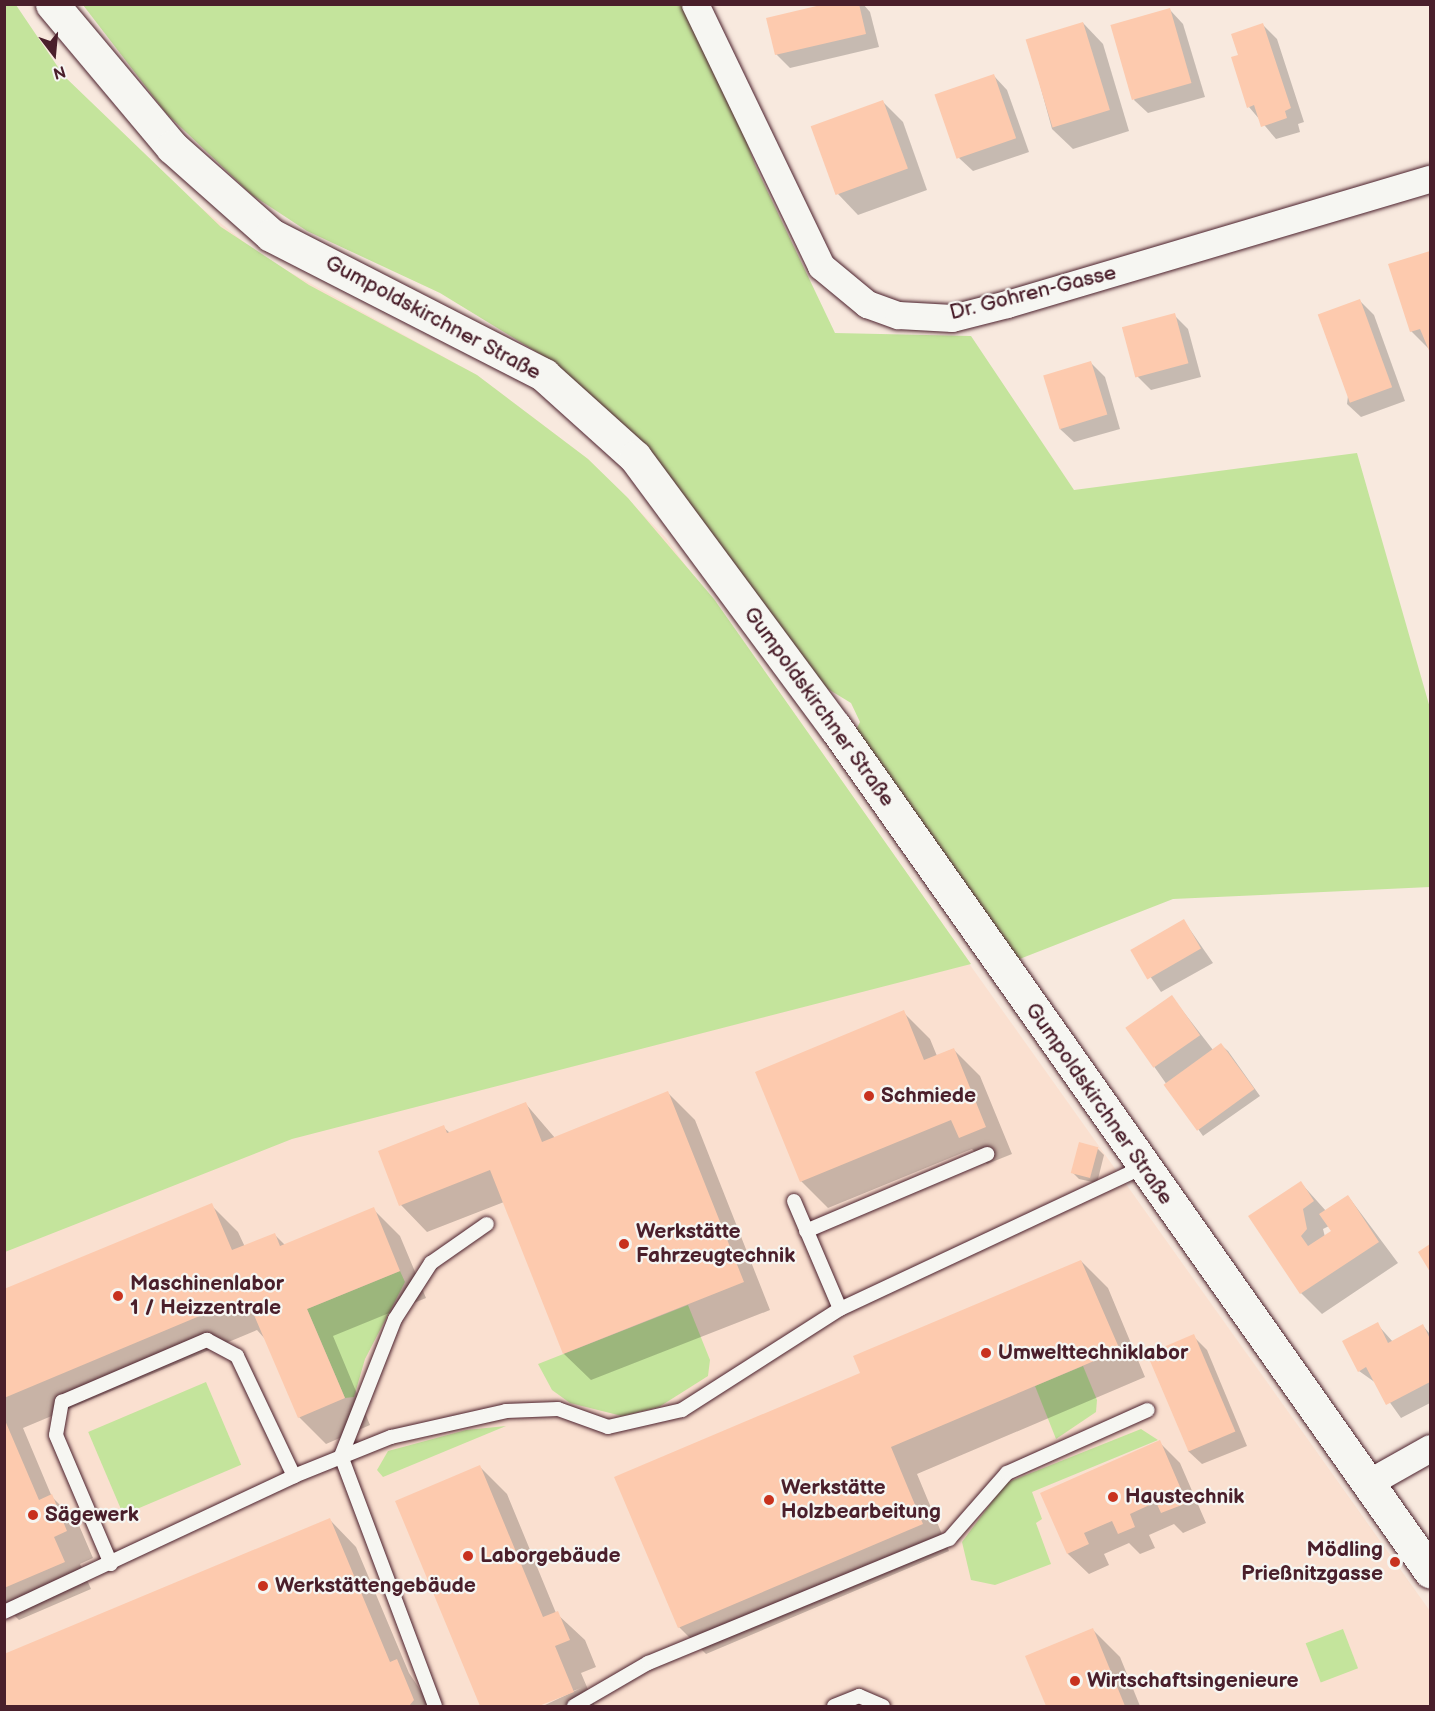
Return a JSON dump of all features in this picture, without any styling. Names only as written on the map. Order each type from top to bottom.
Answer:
[{"type":"main road","name":"Gumpoldskirchner Straße","points":[[52,4],[172,147],[271,234],[544,375],[635,457],[835,727],[1143,1167],[1431,1571]]},
{"type":"street","name":"Dr. Gohren-Gasse","points":[[695,4],[821,266],[867,304],[898,315],[952,318],[1007,304],[1431,178]]},
{"type":"street","points":[[1368,1483],[1431,1448]]},
{"type":"lane","points":[[806,1231],[987,1154]]},
{"type":"lane","points":[[4,1612],[111,1564],[294,1476],[391,1437],[506,1411],[558,1409],[608,1427],[682,1410],[840,1309],[1143,1167]]},
{"type":"lane","points":[[794,1201],[840,1309]]},
{"type":"lane","points":[[435,1707],[341,1456],[395,1319],[431,1263],[487,1224]]},
{"type":"lane","points":[[111,1564],[56,1435],[62,1402],[207,1340],[237,1356],[294,1476]]},
{"type":"lane","points":[[574,1707],[648,1663],[949,1539],[1007,1473],[1148,1410]]},
{"type":"lane","points":[[834,1707],[860,1696],[883,1707]]},
{"type":"shaded area","points":[[4,104],[184,194],[264,258],[477,375],[588,459],[666,538],[1430,1611],[1430,1706],[5,1706]]},
{"type":"green space","points":[[4,5],[16,5],[64,76],[221,227],[309,285],[477,375],[588,459],[628,498],[714,599],[971,964],[292,1139],[5,1252]]},
{"type":"green space","points":[[83,5],[698,5],[755,165],[835,333],[971,336],[1074,490],[1357,453],[1430,708],[1430,887],[1173,899],[1017,960],[856,730],[860,722],[851,703],[823,686],[553,362],[440,293],[307,231],[252,195],[166,113]]},
{"type":"green space","points":[[400,1271],[405,1282],[365,1359],[354,1397],[345,1398],[307,1309]]},
{"type":"green space","points":[[688,1305],[710,1360],[708,1376],[659,1407],[622,1416],[570,1403],[552,1390],[538,1364]]},
{"type":"green space","points":[[1083,1366],[1097,1400],[1096,1412],[1056,1439],[1035,1386]]},
{"type":"green space","points":[[206,1382],[241,1465],[123,1515],[88,1432]]},
{"type":"green space","points":[[506,1426],[383,1477],[377,1470],[388,1451],[466,1430]]},
{"type":"green space","points":[[1141,1429],[1158,1440],[1032,1492],[1042,1519],[1036,1523],[1051,1564],[995,1585],[971,1580],[962,1542],[1006,1483]]},
{"type":"green space","points":[[1343,1629],[1358,1668],[1321,1683],[1306,1643]]},
{"type":"building","points":[[825,4],[859,4],[866,34],[775,55],[766,18]]},
{"type":"building","points":[[1170,8],[1191,83],[1132,100],[1110,25]]},
{"type":"building","points":[[1083,22],[1110,110],[1053,128],[1026,40]]},
{"type":"building","points":[[1263,23],[1291,108],[1285,111],[1287,118],[1261,127],[1254,105],[1247,108],[1231,57],[1238,55],[1231,34]]},
{"type":"building","points":[[994,74],[1016,138],[957,159],[934,95]]},
{"type":"building","points":[[883,100],[908,169],[836,195],[811,126]]},
{"type":"building","points":[[1430,251],[1430,353],[1420,329],[1410,332],[1388,264]]},
{"type":"building","points":[[1360,299],[1392,387],[1350,403],[1318,314]]},
{"type":"building","points":[[1175,313],[1188,363],[1135,377],[1122,327]]},
{"type":"building","points":[[1091,361],[1107,415],[1060,429],[1043,376]]},
{"type":"building","points":[[1184,919],[1201,948],[1147,979],[1130,950]]},
{"type":"building","points":[[1172,995],[1200,1035],[1153,1068],[1125,1028]]},
{"type":"building","name":"Schmiede","points":[[904,1010],[924,1060],[954,1048],[986,1127],[959,1138],[951,1120],[800,1182],[755,1072]]},
{"type":"building","points":[[1221,1043],[1255,1089],[1197,1131],[1164,1085]]},
{"type":"building","name":"Werkstätte Fahrzeugtechnik","points":[[668,1091],[744,1282],[563,1354],[490,1170],[399,1206],[378,1151],[444,1125],[447,1133],[526,1102],[542,1142]]},
{"type":"building","points":[[1079,1142],[1098,1147],[1090,1178],[1071,1173]]},
{"type":"building","points":[[1301,1181],[1314,1201],[1303,1209],[1307,1229],[1301,1236],[1308,1246],[1331,1231],[1319,1214],[1348,1195],[1379,1242],[1300,1294],[1248,1216]]},
{"type":"building","points":[[212,1203],[232,1250],[275,1233],[280,1246],[374,1207],[400,1271],[307,1309],[345,1398],[298,1418],[251,1308],[238,1313],[233,1302],[4,1398],[4,1289]]},
{"type":"building","points":[[1430,1244],[1430,1272],[1418,1252]]},
{"type":"building","name":"Werkstätte Holzbearbeitung","points":[[1081,1260],[1120,1350],[891,1447],[923,1524],[678,1628],[614,1477],[860,1373],[853,1356]]},
{"type":"building","points":[[1378,1322],[1388,1343],[1423,1324],[1430,1339],[1430,1382],[1386,1405],[1366,1367],[1358,1372],[1342,1341]]},
{"type":"building","points":[[1194,1334],[1235,1432],[1188,1452],[1147,1354]]},
{"type":"building","name":"Sägewerk","points":[[4,1418],[39,1500],[52,1494],[67,1531],[54,1537],[65,1562],[4,1588]]},
{"type":"building","name":"Haustechnik","points":[[1160,1440],[1187,1503],[1161,1513],[1156,1502],[1130,1514],[1135,1527],[1118,1534],[1112,1521],[1084,1533],[1089,1544],[1067,1554],[1040,1493]]},
{"type":"building","name":"Laborgebäude","points":[[480,1465],[543,1617],[558,1611],[570,1640],[555,1646],[574,1692],[539,1706],[480,1706],[395,1501]]},
{"type":"building","name":"Werkstättengebäude","points":[[330,1518],[390,1662],[397,1659],[414,1700],[409,1706],[4,1706],[4,1654]]},
{"type":"building","name":"Wirtschaftsingenieure","points":[[1093,1628],[1125,1706],[1046,1706],[1025,1656]]},
{"type":"place","name":"Schmiede","points":[[869,1096]]},
{"type":"place","name":"Werkstätte Fahrzeugtechnik","points":[[624,1244]]},
{"type":"place","name":"Maschinenlabor 1 / Heizzentrale","points":[[118,1296]]},
{"type":"place","name":"Umwelttechniklabor","points":[[986,1353]]},
{"type":"place","name":"Haustechnik","points":[[1113,1497]]},
{"type":"place","name":"Werkstätte Holzbearbeitung","points":[[769,1500]]},
{"type":"place","name":"Sägewerk","points":[[33,1515]]},
{"type":"place","name":"Laborgebäude","points":[[468,1556]]},
{"type":"place","name":"Mödling Prießnitzgasse","points":[[1395,1562]]},
{"type":"place","name":"Werkstättengebäude","points":[[263,1586]]},
{"type":"place","name":"Wirtschaftsingenieure","points":[[1075,1681]]}]
